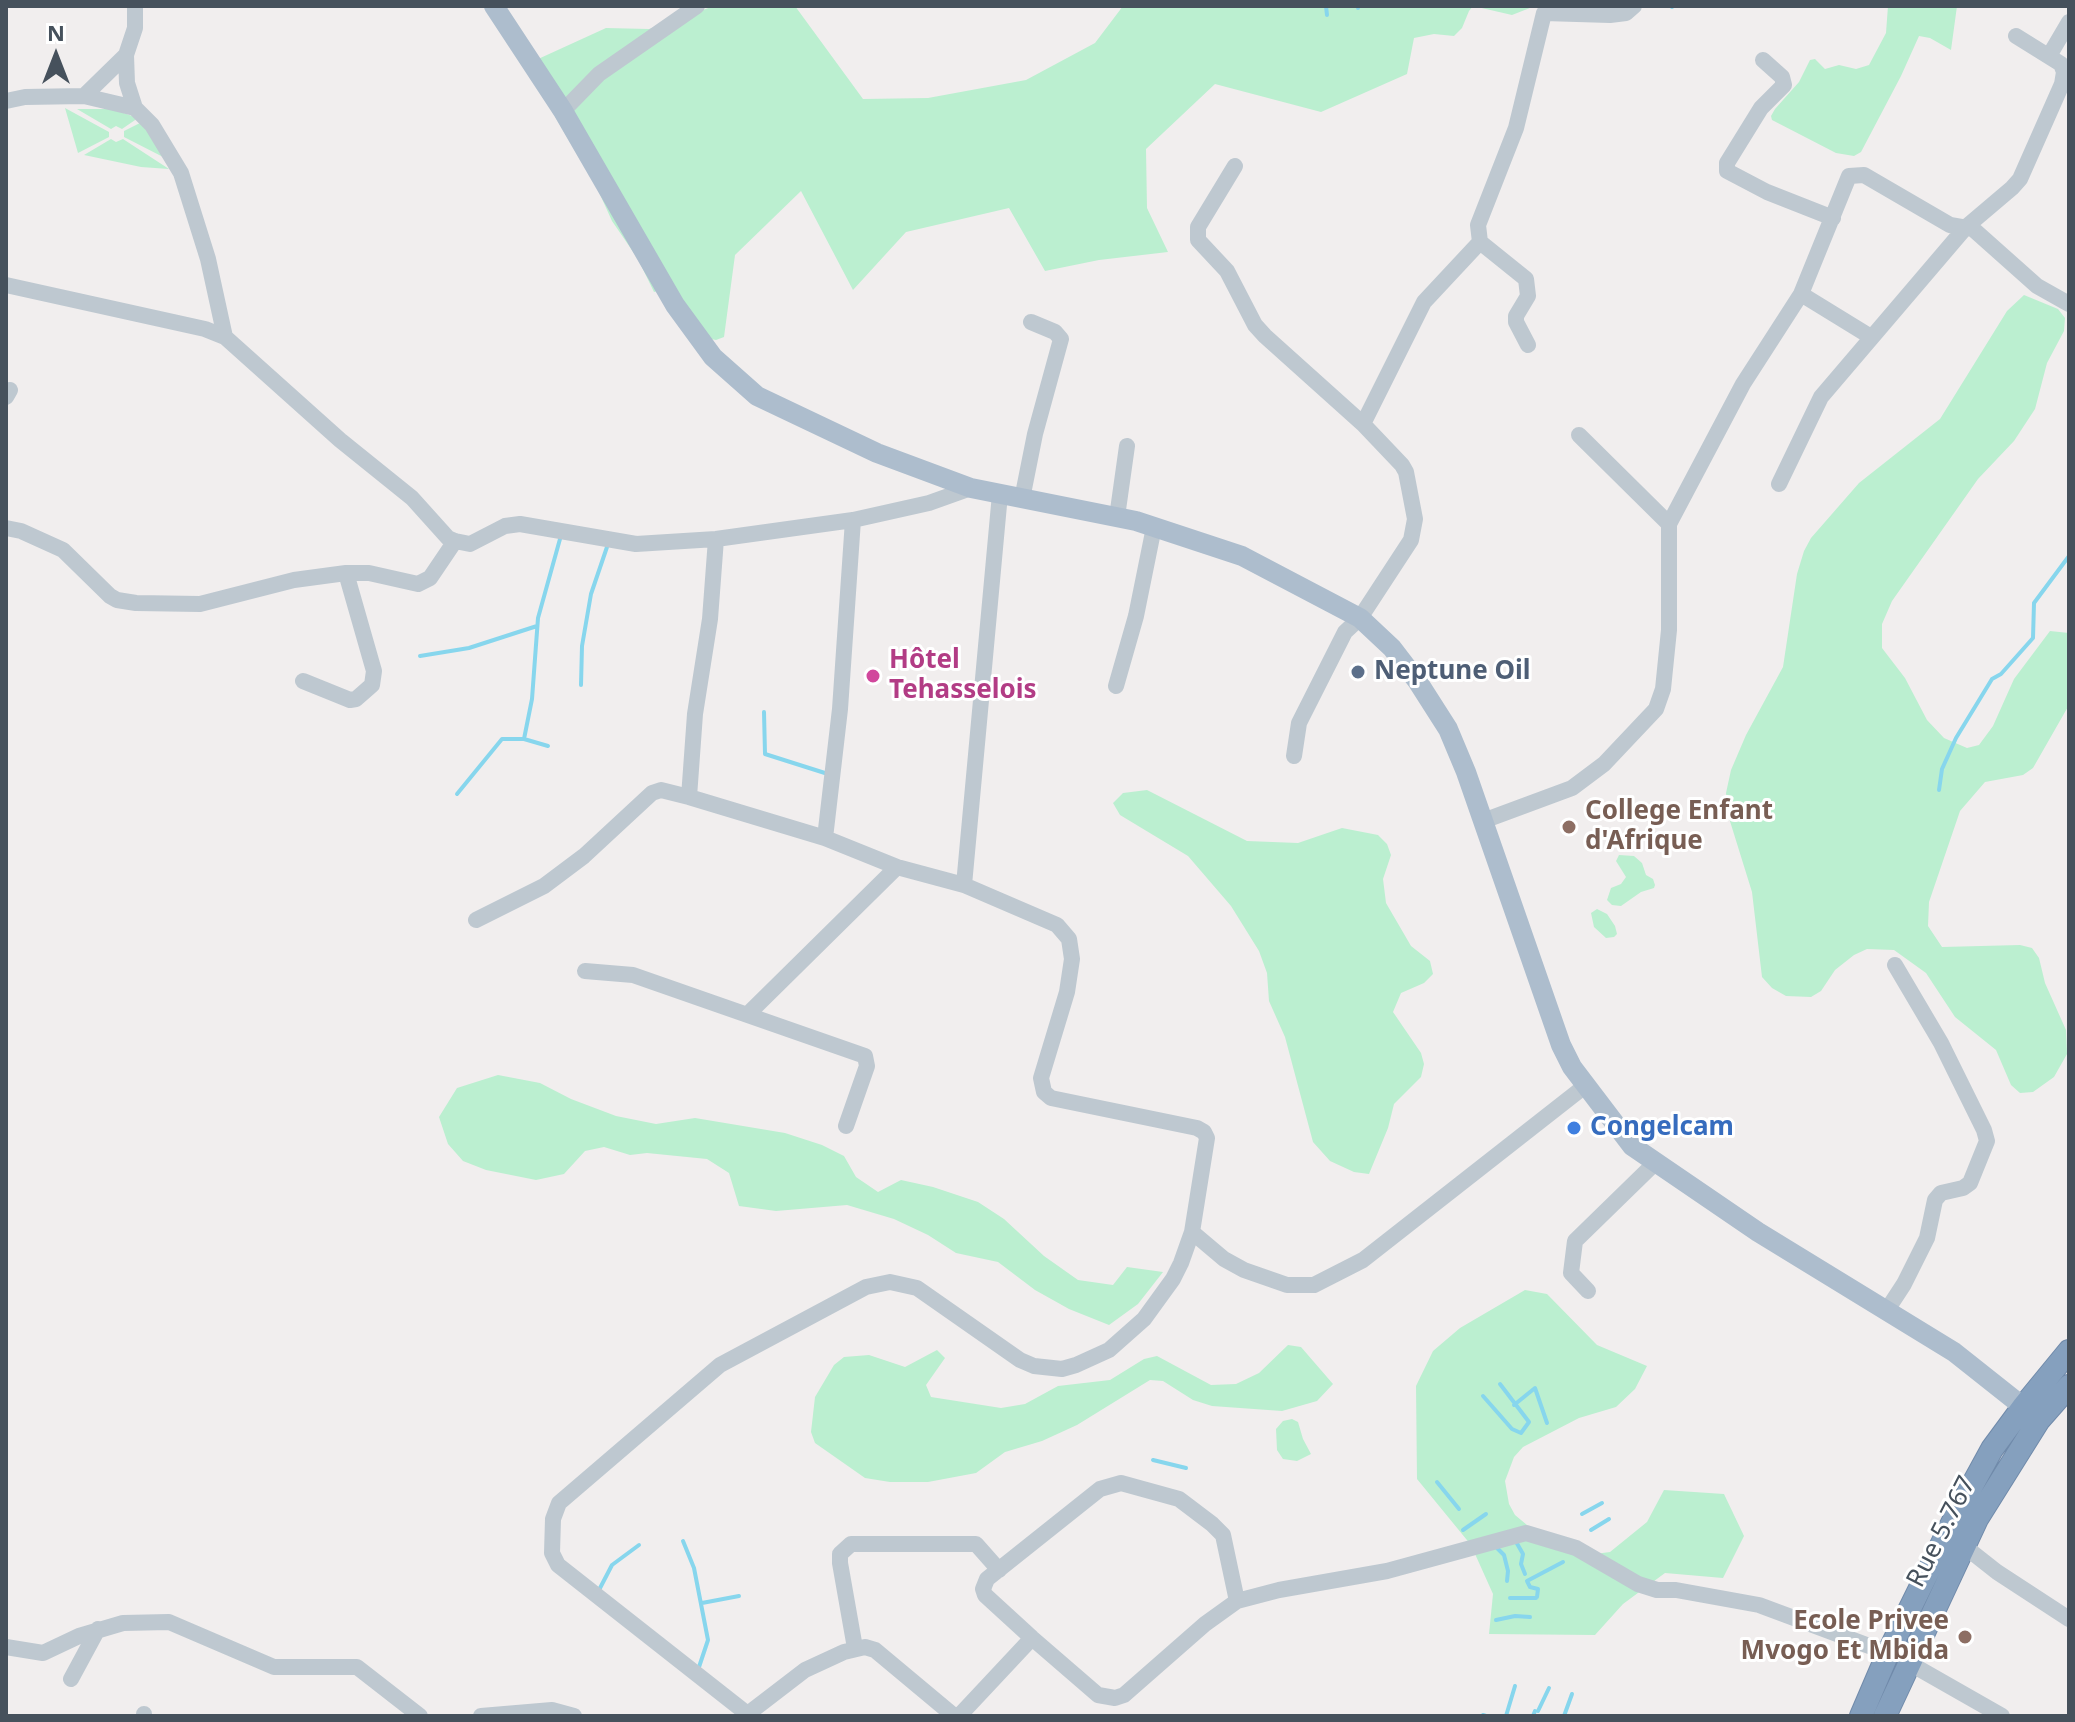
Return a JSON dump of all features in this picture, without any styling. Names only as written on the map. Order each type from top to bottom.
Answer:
[{"type":"highway","points":[[1861,1716],[1888,1653],[1992,1449],[2031,1413],[2069,1351]]},
{"type":"highway","name":"Rue 5.767","points":[[1885,1716],[1977,1519],[2031,1413],[2067,1392]]},
{"type":"main road","points":[[494,6],[563,111],[675,305],[713,357],[748,388],[772,404],[877,453],[971,488],[1117,517],[1242,556],[1360,618],[1392,648],[1448,729],[1561,1045],[1585,1086],[1632,1146],[1758,1232],[1954,1352],[2031,1413]]},
{"type":"street","points":[[135,6],[135,28],[126,55],[127,83],[135,108],[159,135],[181,173],[208,259],[225,337]]},
{"type":"street","points":[[563,111],[599,74],[697,6]]},
{"type":"street","points":[[1528,345],[1516,322],[1516,316],[1528,296],[1526,279],[1480,242],[1478,225],[1516,128],[1544,13],[1610,15],[1626,13],[1634,6]]},
{"type":"street","points":[[2049,56],[2069,22]]},
{"type":"street","points":[[1779,484],[1815,405],[1966,227],[2020,179],[2064,78],[2061,64],[2016,36]]},
{"type":"street","points":[[84,96],[126,55]]},
{"type":"street","points":[[1763,60],[1785,80],[1784,85],[1761,108],[1727,163],[1727,171],[1767,192],[1833,218]]},
{"type":"street","points":[[6,101],[25,97],[84,96],[135,108]]},
{"type":"street","points":[[1235,166],[1198,227],[1198,240],[1227,271],[1255,325],[1363,424],[1406,472],[1415,519],[1411,540],[1360,618],[1345,632],[1304,711],[1296,735],[1294,756]]},
{"type":"street","points":[[1483,821],[1572,788],[1604,764],[1656,709],[1663,689],[1669,630],[1669,524],[1743,384],[1801,294],[1846,180],[1857,173],[1864,175],[1950,225],[1979,233],[2037,286],[2069,304]]},
{"type":"street","points":[[1363,424],[1424,302],[1480,242]]},
{"type":"street","points":[[6,285],[205,329],[225,337],[340,440],[412,498],[448,538],[455,541],[470,544],[505,526],[520,524],[636,544],[716,539],[853,520],[929,503],[971,488]]},
{"type":"street","points":[[1801,294],[1871,337]]},
{"type":"street","points":[[1022,499],[1035,434],[1061,339],[1055,332],[1031,322]]},
{"type":"street","points":[[1579,435],[1669,524]]},
{"type":"street","points":[[1117,517],[1127,446]]},
{"type":"street","points":[[964,885],[1000,494]]},
{"type":"street","points":[[825,838],[840,709],[853,520]]},
{"type":"street","points":[[1116,686],[1136,616],[1154,527]]},
{"type":"street","points":[[6,528],[21,531],[63,550],[110,596],[126,602],[195,604],[294,580],[346,573],[369,573],[418,584],[430,578],[455,541]]},
{"type":"street","points":[[689,797],[695,714],[710,619],[716,539]]},
{"type":"street","points":[[303,681],[350,700],[356,699],[372,685],[374,671],[346,573]]},
{"type":"street","points":[[476,920],[544,886],[584,856],[652,793],[661,790],[825,838],[897,867],[964,885],[1057,925],[1069,939],[1072,959],[1067,992],[1041,1078],[1044,1092],[1051,1098],[1197,1128],[1204,1132],[1207,1145],[1192,1232],[1181,1263],[1173,1279],[1135,1328],[1109,1350],[1062,1369],[1034,1366],[1020,1360],[917,1288],[890,1282],[866,1287],[720,1365],[559,1503],[553,1519],[552,1553],[558,1565],[747,1715],[805,1670],[855,1648],[875,1650],[957,1716],[1032,1638]]},
{"type":"street","points":[[748,1014],[897,867]]},
{"type":"street","points":[[1887,1310],[1927,1238],[1935,1200],[1941,1193],[1963,1188],[1970,1183],[1987,1141],[1941,1043],[1895,965]]},
{"type":"street","points":[[585,971],[633,975],[865,1056],[867,1066],[846,1126]]},
{"type":"street","points":[[1192,1232],[1224,1259],[1244,1270],[1287,1285],[1314,1285],[1363,1260],[1585,1086]]},
{"type":"street","points":[[1588,1291],[1571,1273],[1575,1241],[1655,1163]]},
{"type":"street","points":[[1237,1601],[1223,1535],[1179,1499],[1121,1483],[1100,1489],[987,1579],[983,1589],[985,1595],[1098,1695],[1115,1698],[1124,1695],[1205,1624],[1237,1601],[1279,1590],[1387,1571],[1526,1533],[1576,1548],[1638,1584],[1657,1590],[1676,1590],[1759,1605],[1888,1653]]},
{"type":"street","points":[[855,1648],[840,1563],[840,1554],[851,1544],[976,1544],[999,1570]]},
{"type":"street","points":[[1964,1546],[1997,1572],[2069,1619]]},
{"type":"street","points":[[6,1647],[43,1653],[98,1629],[123,1623],[169,1622],[274,1667],[357,1667],[420,1716]]},
{"type":"street","points":[[71,1679],[98,1629]]},
{"type":"street","points":[[1909,1663],[2002,1716]]},
{"type":"street","points":[[481,1716],[552,1710],[574,1716]]},
{"type":"green space","points":[[714,6],[795,6],[863,99],[928,98],[1026,80],[1095,43],[1123,6],[1473,6],[1462,28],[1454,36],[1434,34],[1414,38],[1407,74],[1321,112],[1215,84],[1146,149],[1147,208],[1168,252],[1099,260],[1045,271],[1009,208],[906,232],[853,290],[801,191],[735,255],[724,337],[716,340],[707,338],[669,288],[654,292],[525,65],[606,28],[649,29]]},
{"type":"green space","points":[[1473,6],[1535,6],[1512,15]]},
{"type":"green space","points":[[1888,6],[1957,6],[1951,50],[1930,38],[1919,36],[1861,152],[1854,156],[1836,153],[1772,120],[1775,109],[1799,82],[1810,60],[1815,59],[1825,69],[1839,65],[1856,69],[1869,65],[1886,33]]},
{"type":"green space","points":[[65,108],[109,132],[109,137],[78,153]]},
{"type":"green space","points":[[77,109],[112,109],[138,118],[122,129],[116,126],[111,129]]},
{"type":"green space","points":[[140,123],[147,128],[167,159],[124,137],[124,131]]},
{"type":"green space","points":[[111,139],[116,142],[123,139],[169,169],[141,167],[84,155]]},
{"type":"green space","points":[[2024,295],[2058,309],[2065,318],[2064,331],[2047,363],[2035,409],[2014,441],[1978,479],[1892,601],[1882,624],[1882,648],[1905,678],[1927,720],[1944,738],[1967,748],[1979,745],[1993,726],[2014,679],[2050,631],[2069,633],[2069,705],[2033,768],[2023,775],[1985,782],[1960,811],[1929,902],[1928,926],[1942,947],[2020,945],[2032,948],[2039,958],[2045,983],[2066,1030],[2067,1054],[2054,1077],[2033,1092],[2020,1093],[2011,1085],[1996,1050],[1955,1017],[1926,973],[1894,950],[1867,949],[1854,955],[1835,970],[1821,991],[1811,997],[1786,996],[1772,988],[1762,977],[1752,892],[1729,818],[1726,793],[1731,770],[1746,735],[1783,667],[1797,574],[1811,538],[1859,483],[1940,419],[2007,311]]},
{"type":"green space","points":[[1147,790],[1247,841],[1298,843],[1342,828],[1378,835],[1387,844],[1391,855],[1383,879],[1386,903],[1411,946],[1430,961],[1433,974],[1424,983],[1401,993],[1393,1012],[1421,1053],[1424,1064],[1421,1077],[1394,1104],[1388,1128],[1369,1174],[1354,1172],[1330,1161],[1313,1142],[1285,1037],[1269,1001],[1267,973],[1259,951],[1231,906],[1188,856],[1120,815],[1113,803],[1123,793]]},
{"type":"green space","points":[[1619,855],[1634,856],[1655,885],[1621,906],[1612,905],[1607,900],[1611,888],[1621,884],[1626,877],[1616,861]]},
{"type":"green space","points":[[1597,909],[1607,914],[1615,926],[1617,934],[1614,937],[1606,938],[1594,927],[1591,913]]},
{"type":"green space","points":[[498,1075],[540,1083],[616,1116],[656,1124],[695,1118],[785,1133],[822,1145],[844,1156],[856,1177],[878,1192],[901,1180],[978,1202],[1004,1219],[1044,1256],[1078,1280],[1113,1285],[1127,1267],[1163,1272],[1138,1304],[1109,1325],[1069,1309],[1035,1290],[998,1262],[956,1253],[894,1219],[847,1205],[776,1211],[739,1206],[729,1173],[707,1159],[647,1153],[630,1155],[604,1147],[585,1151],[564,1174],[536,1180],[486,1170],[463,1161],[448,1144],[439,1117],[457,1088]]},
{"type":"green space","points":[[1525,1290],[1547,1294],[1597,1345],[1647,1366],[1635,1389],[1616,1407],[1579,1418],[1523,1447],[1514,1457],[1505,1481],[1509,1504],[1515,1515],[1551,1545],[1587,1555],[1610,1552],[1647,1522],[1664,1490],[1724,1494],[1744,1536],[1723,1578],[1665,1573],[1623,1604],[1595,1635],[1489,1634],[1493,1594],[1471,1545],[1417,1479],[1416,1386],[1433,1351],[1460,1328]]},
{"type":"green space","points":[[1288,1345],[1301,1347],[1333,1384],[1317,1401],[1282,1411],[1212,1406],[1193,1400],[1163,1381],[1150,1380],[1077,1425],[1042,1441],[1005,1452],[976,1473],[928,1482],[890,1482],[865,1478],[815,1443],[811,1432],[815,1397],[834,1365],[844,1357],[869,1355],[905,1367],[937,1350],[945,1358],[926,1385],[931,1397],[1001,1408],[1025,1404],[1058,1386],[1110,1380],[1144,1359],[1157,1356],[1211,1385],[1236,1384],[1259,1373]]},
{"type":"green space","points":[[1292,1419],[1298,1422],[1311,1454],[1297,1461],[1283,1459],[1277,1450],[1276,1429],[1283,1421]]},
{"type":"waterway","points":[[1326,6],[1327,15]]},
{"type":"waterway","points":[[524,739],[532,699],[538,618],[560,539]]},
{"type":"waterway","points":[[581,685],[582,646],[591,594],[607,547]]},
{"type":"waterway","points":[[1939,790],[1942,769],[1956,738],[1992,679],[2001,674],[2033,638],[2034,603],[2069,556]]},
{"type":"waterway","points":[[420,656],[469,648],[537,626]]},
{"type":"waterway","points":[[764,712],[765,754],[828,774]]},
{"type":"waterway","points":[[457,794],[502,739],[524,739],[548,746]]},
{"type":"waterway","points":[[1483,1396],[1512,1429],[1521,1433],[1529,1422],[1500,1384]]},
{"type":"waterway","points":[[1514,1405],[1535,1388],[1547,1423]]},
{"type":"waterway","points":[[1153,1460],[1186,1468]]},
{"type":"waterway","points":[[1437,1482],[1459,1509]]},
{"type":"waterway","points":[[1582,1514],[1602,1503]]},
{"type":"waterway","points":[[1463,1530],[1486,1514]]},
{"type":"waterway","points":[[1591,1530],[1609,1519]]},
{"type":"waterway","points":[[1515,1540],[1523,1554],[1521,1564],[1525,1574]]},
{"type":"waterway","points":[[683,1541],[694,1568],[708,1640],[698,1670]]},
{"type":"waterway","points":[[599,1590],[612,1565],[639,1545]]},
{"type":"waterway","points":[[1497,1548],[1504,1555],[1507,1581]]},
{"type":"waterway","points":[[1537,1597],[1538,1589],[1530,1587],[1527,1581],[1563,1562]]},
{"type":"waterway","points":[[702,1603],[739,1596]]},
{"type":"waterway","points":[[1510,1598],[1536,1598]]},
{"type":"waterway","points":[[1496,1620],[1530,1617]]},
{"type":"waterway","points":[[1506,1716],[1515,1686]]},
{"type":"waterway","points":[[1538,1711],[1549,1688]]},
{"type":"waterway","points":[[1564,1716],[1572,1694]]},
{"type":"waterway","points":[[1533,1716],[1535,1711]]},
{"type":"place","name":"Neptune Oil","points":[[1358,672]]},
{"type":"place","name":"Hôtel Tehasselois","points":[[873,676]]},
{"type":"place","name":"College Enfant d'Afrique","points":[[1569,827]]},
{"type":"place","name":"Congelcam","points":[[1574,1128]]},
{"type":"place","name":"Ecole Privee Mvogo Et Mbida","points":[[1965,1637]]}]
